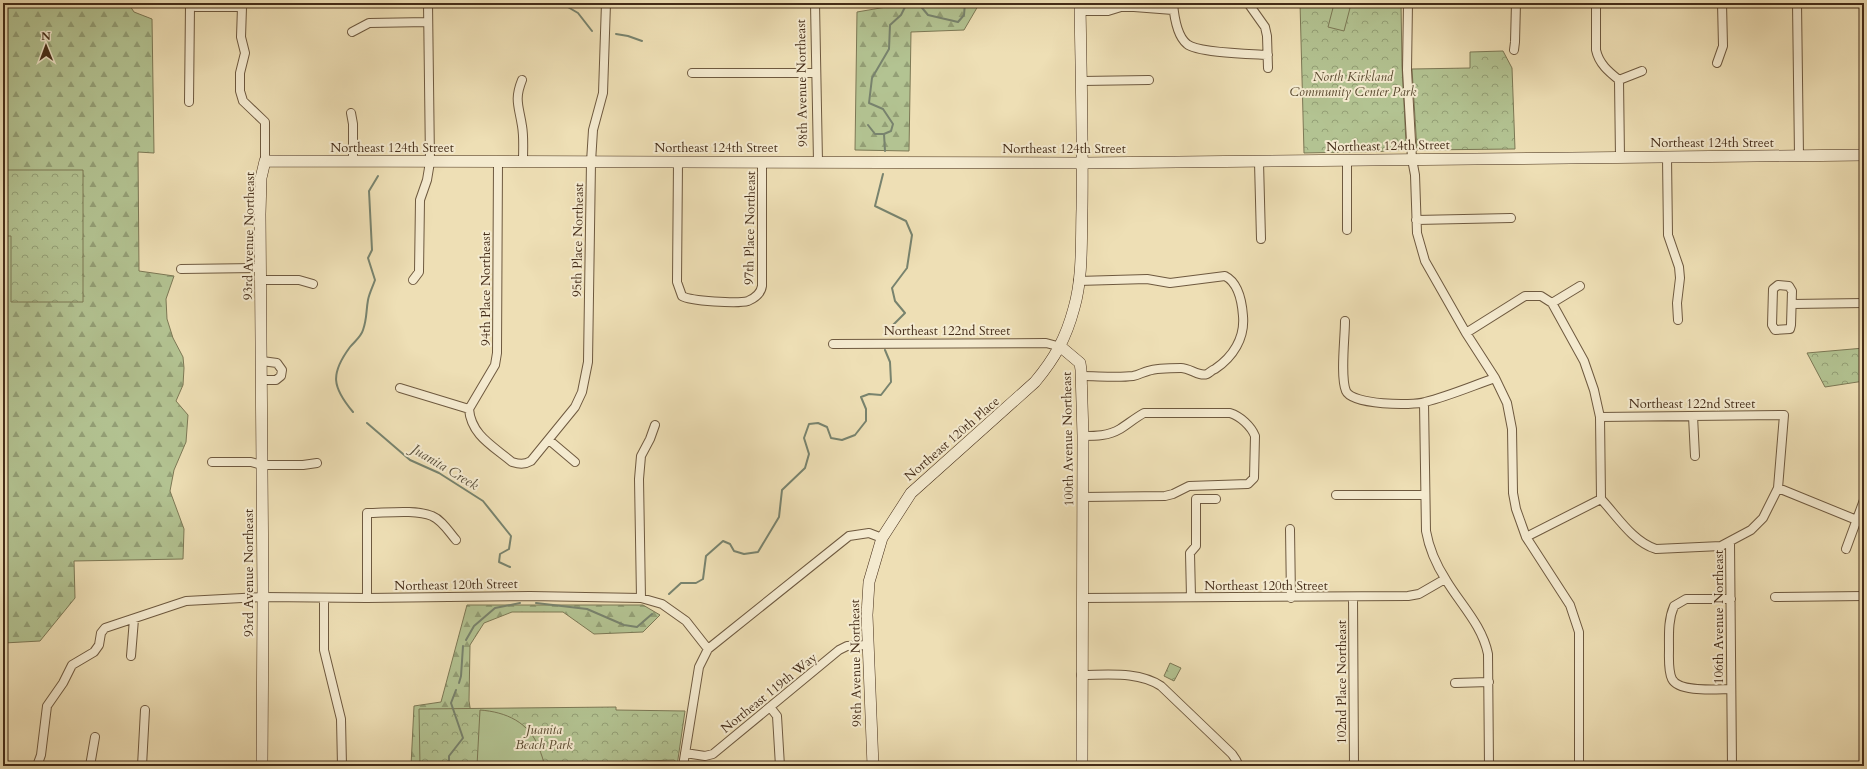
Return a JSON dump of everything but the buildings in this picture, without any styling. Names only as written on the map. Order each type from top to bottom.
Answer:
[{"type":"street","points":[[413,280],[419,272],[420,200],[427,180],[430,162],[428,3]]},
{"type":"street","name":"95th Place Northeast","points":[[469,409],[472,426],[477,432],[512,462],[526,464],[531,461],[575,407],[582,392],[586,380],[588,346],[590,162],[593,130],[603,93],[606,3]]},
{"type":"street","name":"98th Avenue Northeast","points":[[815,3],[818,162]]},
{"type":"street","points":[[1248,3],[1265,27],[1268,68]]},
{"type":"street","points":[[1408,3],[1408,70],[1412,159],[1415,174],[1417,233],[1425,261],[1466,333],[1495,378],[1507,403],[1512,429],[1513,493],[1516,509],[1526,537],[1570,605],[1579,632],[1579,766]]},
{"type":"street","points":[[1514,50],[1516,3]]},
{"type":"street","points":[[1596,3],[1596,50],[1598,58],[1602,65],[1619,80],[1620,158]]},
{"type":"street","points":[[1717,63],[1724,46],[1722,3]]},
{"type":"street","points":[[1797,3],[1799,156]]},
{"type":"street","points":[[189,102],[188,4],[243,5]]},
{"type":"street","name":"93rd Avenue Northeast","points":[[243,5],[241,37],[245,53],[240,74],[240,91],[243,101],[265,122],[265,161],[261,178],[263,597],[262,766]]},
{"type":"street","points":[[1061,347],[1075,307],[1081,249],[1083,163],[1080,7],[1108,11],[1120,7],[1173,7],[1183,39],[1192,47],[1206,50],[1268,55]]},
{"type":"street","points":[[352,32],[369,23],[428,22]]},
{"type":"street","points":[[1619,80],[1642,71]]},
{"type":"street","points":[[692,73],[816,73]]},
{"type":"street","points":[[522,80],[517,93],[517,109],[522,127],[523,161]]},
{"type":"street","points":[[1082,81],[1149,80]]},
{"type":"street","points":[[350,113],[353,124],[353,161]]},
{"type":"street","name":"Northeast 124th Street","points":[[265,161],[1083,163],[1864,155]]},
{"type":"street","points":[[1667,157],[1668,235],[1679,267],[1680,278],[1677,303],[1678,320]]},
{"type":"street","points":[[1347,161],[1347,230]]},
{"type":"street","name":"94th Place Northeast","points":[[469,409],[495,365],[497,353],[498,162]]},
{"type":"street","name":"97th Place Northeast","points":[[678,162],[677,282],[682,296],[694,300],[747,301],[759,294],[762,286],[762,162]]},
{"type":"street","points":[[1259,162],[1261,239]]},
{"type":"street","points":[[1416,220],[1510,218]]},
{"type":"street","points":[[180,269],[261,268]]},
{"type":"street","points":[[1078,281],[1146,279],[1170,283],[1225,276],[1232,279],[1236,286],[1243,307],[1244,321],[1242,336],[1234,351],[1219,366],[1207,374],[1200,374],[1192,369],[1182,368],[1148,371],[1133,376],[1082,376]]},
{"type":"street","points":[[262,280],[299,280],[313,284]]},
{"type":"street","points":[[1778,285],[1789,286],[1792,291],[1792,304],[1790,329],[1775,330],[1772,326],[1773,289],[1778,285]]},
{"type":"street","points":[[1552,303],[1580,286]]},
{"type":"street","points":[[1466,333],[1525,296],[1541,296],[1552,303],[1584,361],[1600,417],[1601,499],[1639,541],[1647,546],[1656,549],[1713,548],[1730,542]]},
{"type":"street","points":[[1792,304],[1864,303]]},
{"type":"street","points":[[1345,321],[1343,378],[1347,393],[1352,398],[1361,401],[1387,403],[1424,403],[1495,378]]},
{"type":"street","name":"Northeast 122nd Street","points":[[833,344],[1046,343],[1061,347]]},
{"type":"street","name":"100th Avenue Northeast","points":[[1061,347],[1080,363],[1082,376],[1082,766]]},
{"type":"street","name":"Northeast 120th Place","points":[[882,538],[911,493],[1035,382],[1050,364],[1061,347]]},
{"type":"street","points":[[262,361],[275,362],[280,365],[282,370],[280,376],[276,380],[262,380]]},
{"type":"street","points":[[400,388],[469,409]]},
{"type":"street","points":[[1424,403],[1426,531],[1428,544],[1445,579],[1481,631],[1488,654],[1489,766]]},
{"type":"street","points":[[1083,436],[1107,434],[1119,429],[1144,413],[1222,413],[1236,415],[1253,431],[1255,436],[1254,478],[1248,484],[1189,486],[1173,494],[1165,496],[1083,496]]},
{"type":"street","name":"Northeast 122nd Street","points":[[1600,417],[1784,415]]},
{"type":"street","name":"106th Avenue Northeast","points":[[1732,766],[1732,599],[1730,542],[1751,530],[1763,518],[1778,488],[1784,415]]},
{"type":"street","points":[[1693,416],[1695,456]]},
{"type":"street","points":[[641,598],[639,479],[641,456],[650,439],[655,425]]},
{"type":"street","points":[[549,440],[575,462]]},
{"type":"street","points":[[212,462],[251,462],[262,465],[303,465],[316,463]]},
{"type":"street","points":[[1778,488],[1861,522]]},
{"type":"street","points":[[1336,495],[1425,495]]},
{"type":"street","points":[[1192,597],[1190,554],[1196,546],[1196,499],[1216,499]]},
{"type":"street","points":[[1526,537],[1601,499]]},
{"type":"street","points":[[1846,549],[1861,522],[1864,500]]},
{"type":"street","points":[[368,598],[367,513],[422,513],[433,516],[442,523],[456,540]]},
{"type":"street","points":[[1290,528],[1291,598]]},
{"type":"street","points":[[683,766],[699,667],[708,648],[849,536],[869,533],[882,538]]},
{"type":"street","name":"98th Avenue Northeast","points":[[873,766],[867,615],[869,582],[882,538]]},
{"type":"street","name":"Northeast 120th Street","points":[[1082,598],[1353,598],[1408,596],[1419,594],[1445,579]]},
{"type":"street","name":"Northeast 120th Street","points":[[37,766],[41,755],[47,706],[63,683],[72,665],[94,652],[99,645],[101,632],[105,628],[186,601],[263,597],[368,598],[530,596],[641,598],[662,604],[686,622],[708,648]]},
{"type":"street","points":[[1775,597],[1864,596]]},
{"type":"street","points":[[324,598],[324,650],[341,719],[342,766]]},
{"type":"street","name":"102nd Place Northeast","points":[[1353,598],[1354,766]]},
{"type":"street","points":[[1731,689],[1687,688],[1675,683],[1670,670],[1669,621],[1674,606],[1686,599],[1732,599]]},
{"type":"street","points":[[131,656],[134,619]]},
{"type":"street","name":"Northeast 119th Way","points":[[685,753],[705,756],[713,754],[839,650],[847,646],[868,645]]},
{"type":"street","points":[[1081,675],[1138,676],[1151,680],[1161,686],[1232,754],[1238,766]]},
{"type":"street","points":[[1455,682],[1489,682]]},
{"type":"street","points":[[770,707],[778,716],[780,766]]},
{"type":"street","points":[[142,766],[145,710]]},
{"type":"street","points":[[90,766],[96,737]]},
{"type":"street","points":[[271,766],[295,766]]},
{"type":"green space","points":[[3,3],[128,3],[134,12],[152,19],[154,153],[138,152],[139,271],[174,276],[166,299],[167,319],[173,338],[183,357],[183,385],[176,401],[188,415],[186,442],[174,470],[170,491],[184,529],[183,559],[74,561],[75,598],[40,641],[4,643],[3,616]]},
{"type":"green space","points":[[894,3],[995,3],[995,5],[978,6],[964,30],[911,32],[909,151],[855,150],[857,12],[892,6]]},
{"type":"green space","name":"North Kirkland Community Center Park","points":[[1300,3],[1401,3],[1402,66],[1406,143],[1397,151],[1304,153]]},
{"type":"green space","points":[[1334,4],[1350,8],[1344,31],[1328,27]]},
{"type":"green space","name":"North Kirkland Community Center Park","points":[[1503,51],[1512,68],[1515,149],[1417,150],[1412,69],[1470,68],[1470,52]]},
{"type":"green space","points":[[3,170],[83,170],[83,302],[11,302],[11,236],[3,236]]},
{"type":"green space","points":[[1864,348],[1864,381],[1825,387],[1807,353]]},
{"type":"green space","points":[[467,605],[643,605],[660,615],[643,632],[594,634],[563,612],[512,612],[484,623],[470,645],[469,701],[475,739],[465,766],[411,766],[414,706],[441,702]]},
{"type":"green space","points":[[1170,663],[1181,668],[1174,681],[1164,676]]},
{"type":"green space","name":"Juanita Beach Park","points":[[616,707],[616,710],[685,711],[677,766],[420,766],[419,709]]},
{"type":"green space","points":[[480,710],[499,713],[516,720],[523,725],[535,739],[544,762],[544,766],[477,766]]},
{"type":"green space","points":[[674,760],[678,763],[678,766],[618,766],[618,762]]},
{"type":"waterway","points":[[561,3],[578,13],[592,31]]},
{"type":"waterway","name":"Juanita Creek","points":[[885,151],[884,134],[891,131],[893,124],[883,109],[869,103],[872,78],[889,49],[890,25],[901,15],[907,3]]},
{"type":"waterway","name":"Juanita Creek","points":[[918,3],[928,15],[958,22],[964,15],[965,3]]},
{"type":"waterway","points":[[616,34],[642,41]]},
{"type":"waterway","points":[[868,125],[875,134],[884,134]]},
{"type":"waterway","name":"Juanita Creek","points":[[883,174],[875,206],[906,221],[912,235],[907,268],[892,288],[895,301],[905,313],[886,332]]},
{"type":"waterway","name":"Juanita Creek","points":[[353,412],[341,395],[336,380],[339,365],[350,347],[362,333],[369,298],[375,280],[368,258],[372,250],[369,191],[378,176]]},
{"type":"waterway","name":"Juanita Creek","points":[[669,594],[681,583],[696,583],[703,579],[706,556],[723,541],[730,544],[734,551],[744,554],[758,552],[779,517],[782,490],[805,468],[809,454],[804,438],[809,424],[818,423],[827,427],[831,438],[842,440],[855,435],[866,421],[866,409],[861,397],[869,394],[881,395],[891,382],[890,362],[885,350]]},
{"type":"waterway","name":"Juanita Creek","points":[[367,423],[410,460],[439,473],[483,501],[511,536],[509,549],[500,554],[499,562],[510,567]]},
{"type":"waterway","name":"Juanita Creek","points":[[466,640],[474,626],[495,608],[520,603]]},
{"type":"waterway","name":"Juanita Creek","points":[[536,603],[587,609],[624,625],[637,627],[652,614]]},
{"type":"waterway","name":"Juanita Creek","points":[[459,683],[461,676],[463,646]]},
{"type":"waterway","name":"Juanita Creek","points":[[449,766],[449,756],[463,738],[451,703],[456,690]]}]
